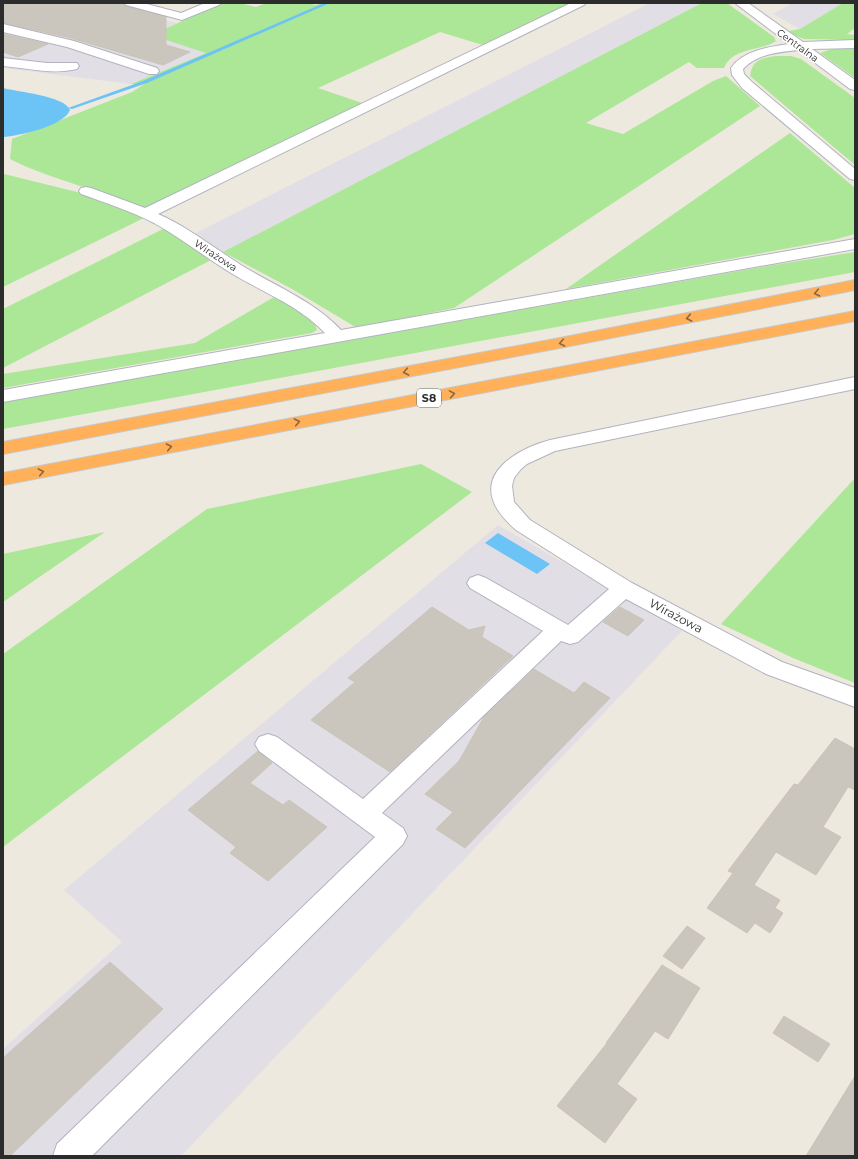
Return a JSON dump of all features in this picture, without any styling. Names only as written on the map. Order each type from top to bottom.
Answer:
[{"type":"highway","points":[[3,448],[565,342],[855,285]]},
{"type":"highway","name":"S8","points":[[3,479],[288,424],[589,369],[855,316]]},
{"type":"street","points":[[130,3],[182,17],[215,3]]},
{"type":"street","points":[[145,214],[580,3]]},
{"type":"street","name":"Centralna","points":[[741,3],[855,86]]},
{"type":"street","points":[[3,28],[70,44],[153,71]]},
{"type":"street","points":[[855,44],[799,46],[752,55],[744,59],[737,68],[738,75],[748,85],[855,176]]},
{"type":"street","points":[[3,62],[65,68],[73,66]]},
{"type":"street","name":"Wirażowa","points":[[86,191],[126,204],[191,238],[236,269],[322,320],[337,336]]},
{"type":"street","points":[[3,396],[855,244]]},
{"type":"street","name":"Wirażowa","points":[[855,383],[550,446],[517,461],[505,473],[502,491],[504,502],[510,512],[523,525],[624,588],[774,668],[855,698]]},
{"type":"street","points":[[478,583],[570,636],[624,588]]},
{"type":"street","points":[[364,814],[559,630]]},
{"type":"street","points":[[69,1156],[394,836],[268,744]]},
{"type":"shaded area","points":[[3,3],[104,3],[177,23],[151,35],[207,52],[131,84],[3,68]]},
{"type":"shaded area","points":[[650,3],[702,3],[223,252],[192,235]]},
{"type":"shaded area","points":[[792,3],[843,3],[800,29],[773,14]]},
{"type":"shaded area","points":[[498,525],[682,631],[181,1156],[3,1156],[3,1049],[122,942],[64,890]]},
{"type":"green space","points":[[223,3],[239,3],[256,7],[266,3],[307,3],[316,5],[322,3],[574,3],[486,46],[440,32],[318,88],[365,104],[144,210],[111,196],[26,167],[10,159],[12,139],[132,92],[146,83],[139,85],[131,84],[206,53],[151,35]]},
{"type":"green space","points":[[702,3],[727,3],[774,37],[776,41],[734,56],[728,61],[724,68],[697,68],[689,62],[586,123],[623,134],[713,81],[726,76],[760,106],[454,308],[357,328],[292,289],[223,252]]},
{"type":"green space","points":[[843,3],[855,3],[855,28],[847,34],[855,35],[855,40],[804,39],[786,32],[800,29]]},
{"type":"green space","points":[[835,48],[855,49],[855,78],[820,53]]},
{"type":"green space","points":[[776,56],[791,56],[801,59],[855,98],[855,165],[750,76],[755,63],[762,59]]},
{"type":"green space","points":[[790,133],[855,188],[855,234],[833,240],[566,289]]},
{"type":"green space","points":[[4,174],[81,193],[146,217],[3,287]]},
{"type":"green space","points":[[165,228],[211,260],[3,368],[3,309]]},
{"type":"green space","points":[[855,252],[855,272],[3,429],[3,402],[767,266]]},
{"type":"green space","points":[[274,297],[306,315],[311,319],[317,330],[312,333],[3,388],[3,374],[195,343]]},
{"type":"green space","points":[[421,464],[472,492],[3,847],[3,654],[207,509]]},
{"type":"green space","points":[[855,478],[855,683],[793,658],[721,624]]},
{"type":"green space","points":[[105,532],[3,602],[3,554]]},
{"type":"water","points":[[3,88],[51,98],[60,101],[70,110],[66,116],[50,125],[19,135],[3,137]]},
{"type":"water","points":[[498,533],[550,564],[537,574],[485,543]]},
{"type":"building","points":[[3,3],[122,3],[126,6],[166,17],[166,45],[190,52],[163,65],[67,37],[3,23]]},
{"type":"building","points":[[3,34],[48,44],[18,57],[3,52]]},
{"type":"building","points":[[432,607],[469,630],[485,626],[482,637],[513,656],[390,772],[311,720],[355,682],[348,678]]},
{"type":"building","points":[[620,607],[644,620],[628,636],[603,622]]},
{"type":"building","points":[[534,669],[574,693],[584,682],[610,698],[465,848],[436,829],[453,812],[425,794],[459,761],[484,717]]},
{"type":"building","points":[[835,738],[855,749],[855,790],[848,787],[823,827],[841,837],[816,875],[776,852],[754,885],[780,900],[775,908],[783,913],[770,933],[755,923],[747,933],[707,908],[733,873],[728,871],[794,784],[798,785]]},
{"type":"building","points":[[258,751],[272,763],[250,783],[283,805],[289,800],[327,827],[268,881],[230,853],[236,847],[188,810]]},
{"type":"building","points":[[687,926],[705,938],[682,969],[663,956]]},
{"type":"building","points":[[110,962],[163,1009],[10,1156],[3,1156],[3,1058]]},
{"type":"building","points":[[662,965],[700,988],[668,1039],[655,1031],[617,1084],[637,1099],[605,1143],[557,1106],[607,1043]]},
{"type":"building","points":[[784,1016],[830,1044],[818,1062],[773,1033]]},
{"type":"building","points":[[855,1076],[855,1156],[806,1156]]},
{"type":"waterway","points":[[70,108],[145,82],[328,3]]}]
